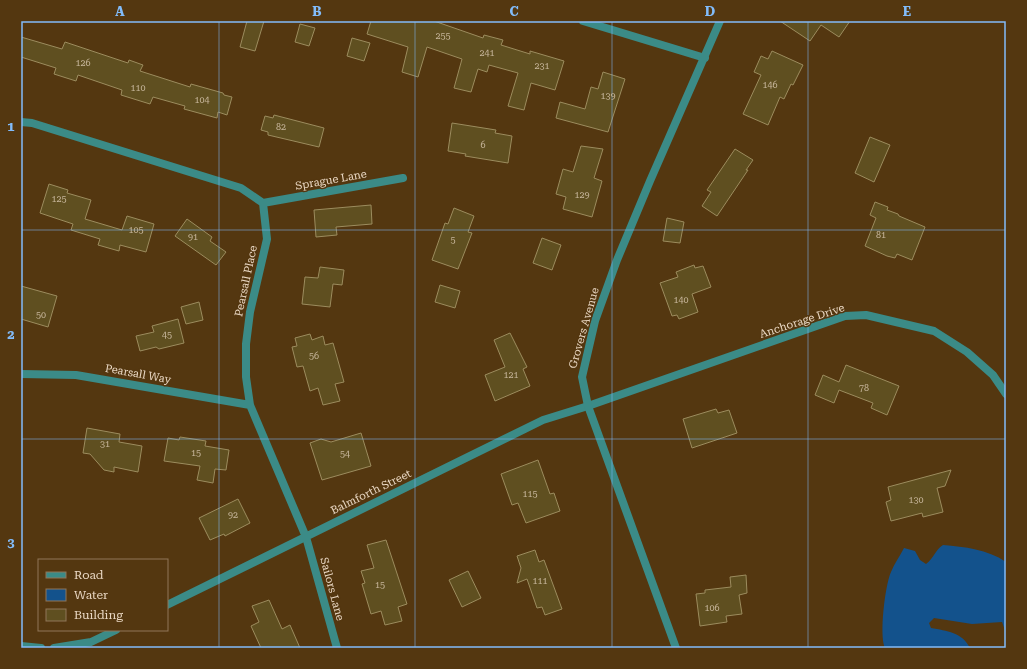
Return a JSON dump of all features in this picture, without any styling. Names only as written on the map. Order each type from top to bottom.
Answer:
[{"type":"street","points":[[583,21],[705,58]]},
{"type":"street","name":"Grovers Avenue","points":[[676,648],[588,406],[582,377],[595,321],[617,260],[720,21]]},
{"type":"street","points":[[21,122],[32,123],[242,188],[263,203]]},
{"type":"street","name":"Sprague Lane","points":[[263,203],[403,178]]},
{"type":"street","name":"Pearsall Place","points":[[263,203],[267,238],[250,312],[246,344],[246,377],[250,405],[306,536]]},
{"type":"street","name":"Anchorage Drive","points":[[588,406],[845,316],[866,315],[934,331],[967,352],[993,375],[1006,394]]},
{"type":"street","name":"Pearsall Way","points":[[21,374],[76,375],[250,405]]},
{"type":"street","name":"Balmforth Street","points":[[168,605],[544,420],[588,406]]},
{"type":"street","name":"Sailors Lane","points":[[306,536],[337,648]]},
{"type":"street","points":[[54,648],[91,642],[114,631]]},
{"type":"street","points":[[21,646],[41,648]]},
{"type":"water","points":[[943,545],[984,551],[1006,562],[1006,633],[1002,622],[972,624],[934,618],[929,623],[931,628],[948,631],[958,635],[970,648],[885,648],[883,642],[883,622],[885,599],[889,579],[895,563],[904,548],[915,551],[920,560],[926,564]]},
{"type":"building","points":[[247,21],[264,21],[255,51],[240,47]]},
{"type":"building","points":[[371,21],[434,21],[483,38],[484,35],[503,40],[501,45],[530,54],[530,51],[564,61],[555,90],[531,83],[524,110],[508,106],[518,73],[489,65],[487,72],[478,69],[471,92],[454,88],[462,59],[427,47],[418,77],[402,72],[408,47],[367,34]]},
{"type":"building","points":[[780,21],[850,21],[839,37],[821,25],[810,41]]},
{"type":"building","points":[[300,24],[315,28],[309,46],[295,42]]},
{"type":"building","points":[[21,37],[62,49],[65,42],[128,63],[129,60],[143,65],[140,71],[190,87],[191,84],[223,93],[224,95],[232,97],[227,115],[218,112],[217,118],[184,109],[185,106],[153,97],[150,104],[121,95],[122,90],[78,75],[76,81],[54,74],[56,68],[21,57]]},
{"type":"building","points":[[352,38],[370,43],[364,61],[347,56]]},
{"type":"building","points":[[772,51],[803,65],[793,85],[791,84],[784,99],[780,97],[768,125],[743,114],[761,75],[754,72],[761,56],[768,59]]},
{"type":"building","points":[[603,72],[625,79],[608,132],[556,118],[560,102],[585,109],[591,87],[598,89]]},
{"type":"building","points":[[274,115],[324,128],[319,147],[268,135],[268,132],[261,130],[265,116],[273,118]]},
{"type":"building","points":[[452,123],[496,130],[495,133],[512,136],[508,163],[465,156],[466,154],[448,151]]},
{"type":"building","points":[[870,137],[890,145],[874,182],[855,173]]},
{"type":"building","points":[[581,146],[603,149],[594,178],[602,181],[592,217],[563,209],[566,197],[556,194],[563,169],[573,172]]},
{"type":"building","points":[[735,149],[753,160],[746,170],[748,170],[717,216],[702,206],[711,192],[707,190]]},
{"type":"building","points":[[49,184],[68,190],[67,193],[91,200],[85,219],[122,230],[127,216],[154,224],[146,252],[120,245],[119,251],[98,245],[100,239],[71,230],[73,224],[40,213]]},
{"type":"building","points":[[875,202],[888,207],[887,210],[898,214],[899,216],[925,227],[912,260],[897,254],[895,258],[887,256],[865,246],[876,218],[870,215]]},
{"type":"building","points":[[371,205],[372,224],[336,227],[337,235],[316,237],[314,210]]},
{"type":"building","points":[[454,208],[474,216],[468,232],[472,233],[458,269],[432,260],[445,223],[448,224]]},
{"type":"building","points":[[667,218],[684,222],[680,243],[663,241]]},
{"type":"building","points":[[187,219],[212,237],[210,241],[226,252],[216,265],[175,236]]},
{"type":"building","points":[[542,238],[561,245],[552,270],[533,263]]},
{"type":"building","points":[[694,265],[695,268],[703,266],[711,287],[692,294],[698,312],[679,319],[677,315],[672,316],[660,283],[678,277],[676,272]]},
{"type":"building","points":[[320,267],[344,270],[342,285],[333,284],[330,307],[302,304],[305,277],[318,278]]},
{"type":"building","points":[[440,285],[460,291],[455,308],[435,302]]},
{"type":"building","points":[[21,286],[57,296],[48,327],[21,319]]},
{"type":"building","points":[[199,302],[203,320],[186,324],[181,307]]},
{"type":"building","points":[[178,319],[184,343],[159,349],[156,347],[140,351],[136,336],[154,332],[152,326]]},
{"type":"building","points":[[510,333],[527,367],[523,369],[530,386],[495,401],[485,375],[505,367],[494,340]]},
{"type":"building","points":[[310,334],[312,340],[323,336],[325,345],[333,343],[344,382],[335,384],[340,401],[323,405],[318,388],[310,391],[303,366],[297,367],[292,347],[297,346],[295,338]]},
{"type":"building","points":[[846,365],[899,386],[887,415],[871,408],[873,403],[839,390],[834,403],[815,395],[823,375],[839,382]]},
{"type":"building","points":[[716,409],[718,413],[729,410],[737,433],[692,448],[683,419]]},
{"type":"building","points":[[87,428],[120,434],[119,442],[142,446],[138,472],[114,467],[114,472],[104,470],[90,454],[83,453]]},
{"type":"building","points":[[361,433],[371,466],[322,480],[310,443],[321,439],[331,442]]},
{"type":"building","points":[[180,437],[206,441],[205,446],[229,450],[226,470],[215,469],[213,483],[197,480],[200,466],[164,461],[168,438],[179,440]]},
{"type":"building","points":[[538,460],[550,494],[554,493],[560,511],[526,523],[518,503],[512,505],[501,474]]},
{"type":"building","points":[[951,470],[945,486],[937,488],[943,512],[923,517],[922,513],[891,521],[886,502],[891,500],[888,487]]},
{"type":"building","points":[[238,499],[250,523],[225,536],[224,534],[210,540],[199,518]]},
{"type":"building","points":[[386,540],[407,604],[398,607],[402,621],[385,625],[381,611],[371,614],[362,584],[365,583],[361,571],[374,568],[367,545]]},
{"type":"building","points":[[535,550],[539,562],[544,560],[562,609],[545,615],[542,607],[537,608],[527,579],[517,583],[521,568],[517,556]]},
{"type":"building","points":[[468,571],[481,598],[462,607],[449,580]]},
{"type":"building","points":[[746,575],[747,593],[739,595],[742,614],[726,616],[727,622],[700,626],[696,594],[705,593],[705,590],[731,587],[730,577]]},
{"type":"building","points":[[269,600],[282,629],[290,625],[300,648],[261,648],[251,626],[259,622],[252,606]]}]
